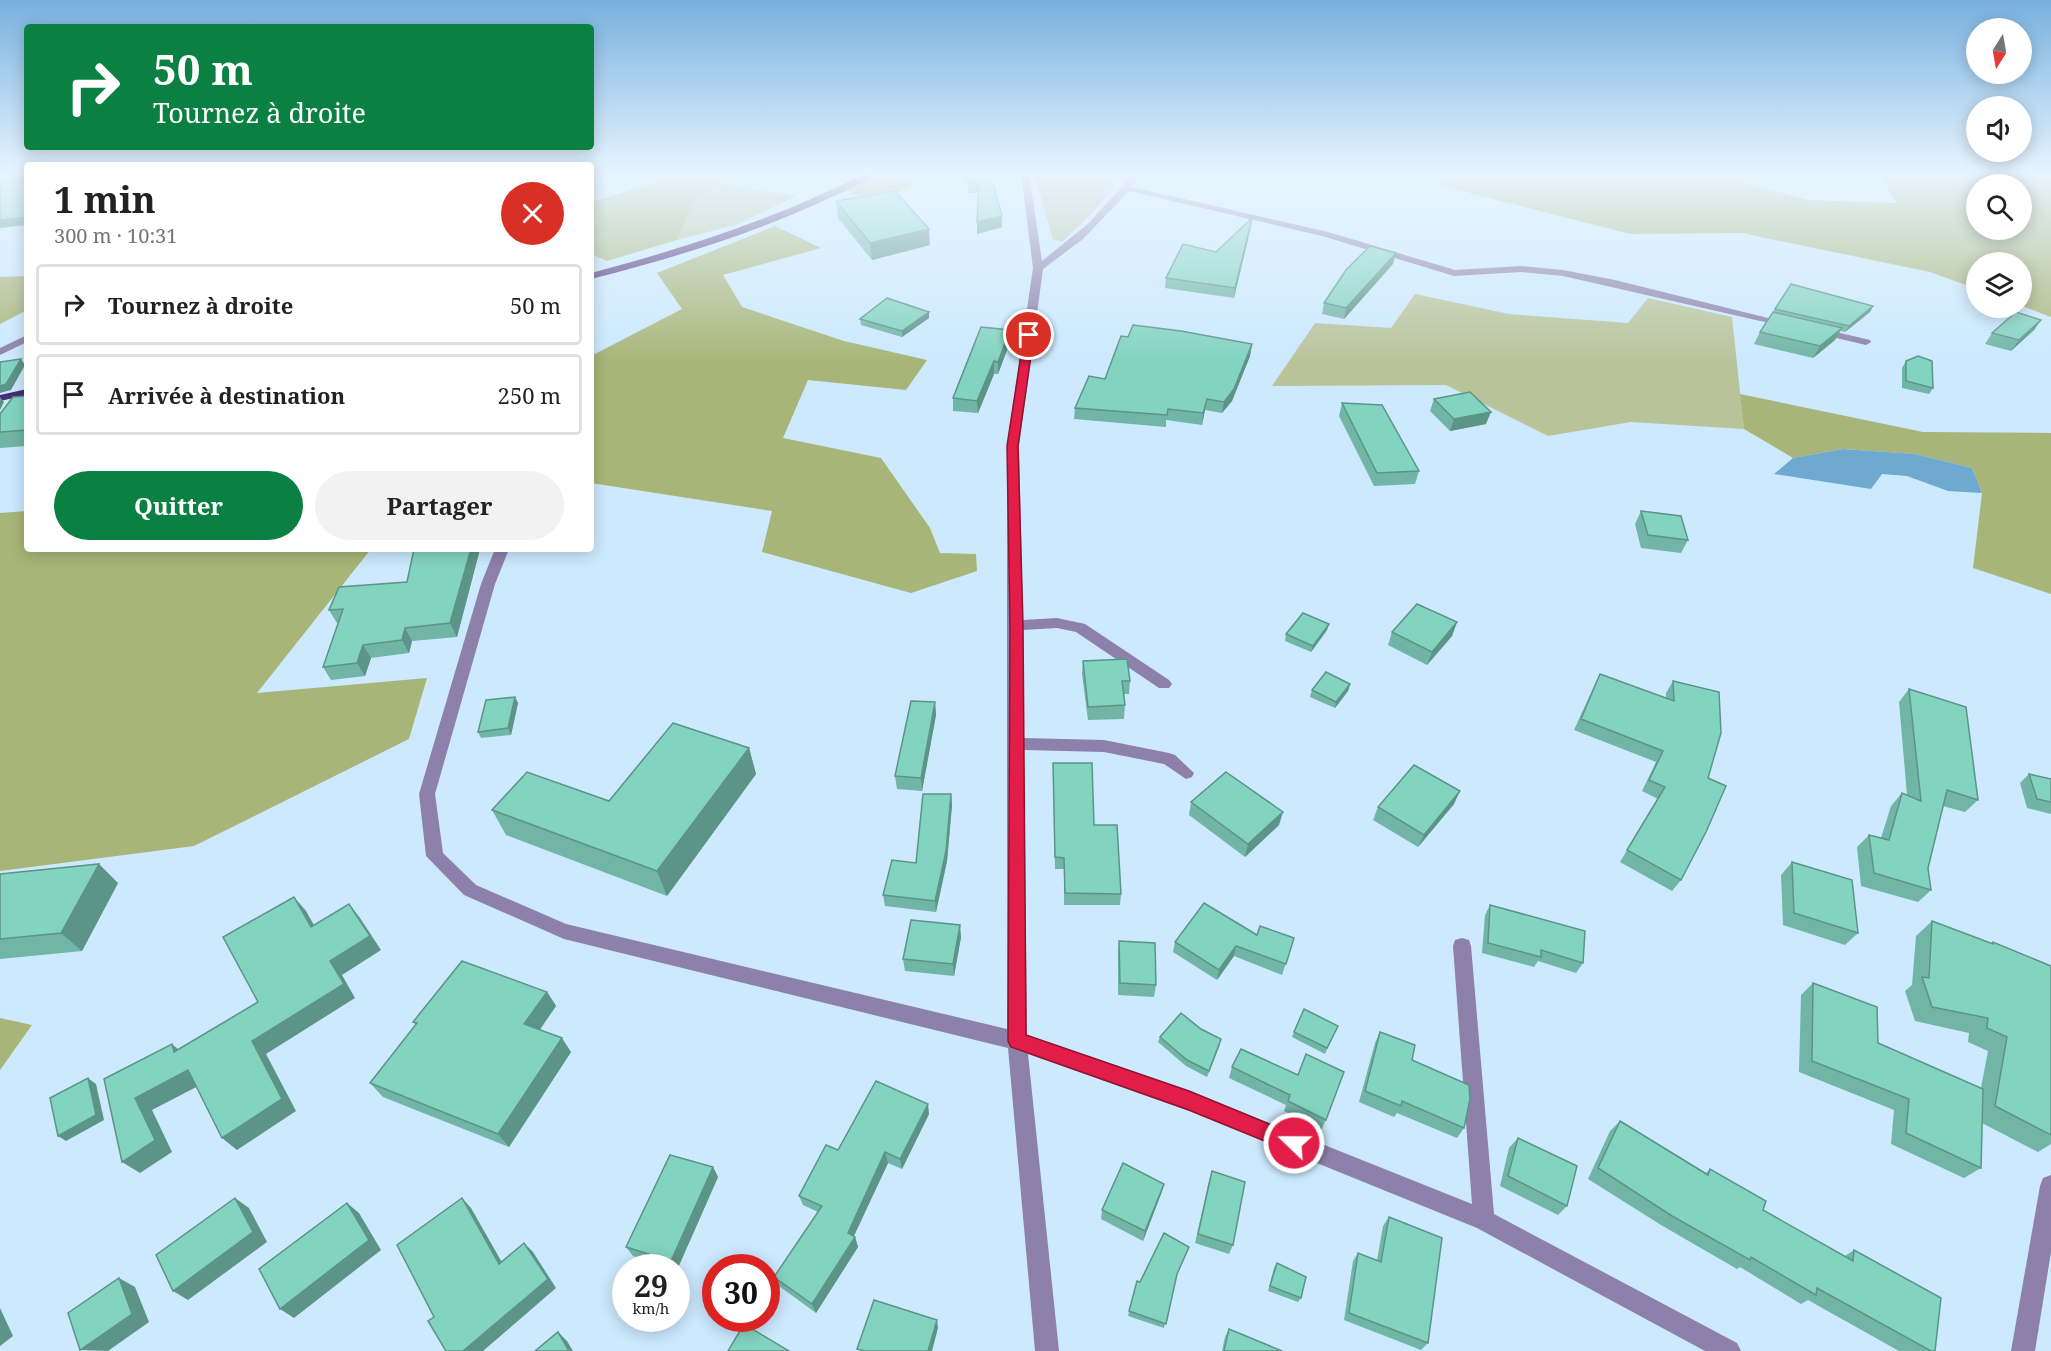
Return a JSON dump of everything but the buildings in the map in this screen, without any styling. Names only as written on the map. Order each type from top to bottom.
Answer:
[{"type":"main road","points":[[594,275],[668,255],[723,236]]},
{"type":"main road","points":[[0,398],[24,393]]},
{"type":"street","points":[[1034,236],[1038,268],[1013,446],[1017,1041],[1047,1351]]},
{"type":"street","points":[[1038,268],[1080,236]]},
{"type":"street","points":[[1332,236],[1454,273],[1521,269],[1563,273],[1799,326]]},
{"type":"street","points":[[1810,329],[1866,342]]},
{"type":"street","points":[[0,352],[24,340]]},
{"type":"street","points":[[501,552],[488,584],[427,794],[435,855],[470,890],[564,931],[1017,1041],[1189,1101],[1484,1221],[1729,1351]]},
{"type":"street","points":[[1016,625],[1057,623],[1080,628],[1164,684]]},
{"type":"street","points":[[1016,744],[1104,746],[1169,759],[1186,773]]},
{"type":"street","points":[[1462,946],[1484,1221]]},
{"type":"street","points":[[2023,1351],[2051,1186]]},
{"type":"green space","points":[[594,236],[679,236],[677,240],[607,261],[594,255]]},
{"type":"green space","points":[[679,236],[692,236],[677,240]]},
{"type":"green space","points":[[750,236],[796,236],[821,248],[723,275],[742,307],[844,341],[927,360],[906,390],[808,380],[783,438],[881,458],[930,528],[940,553],[976,554],[977,571],[911,593],[762,552],[772,511],[594,483],[594,354],[682,309],[657,273]]},
{"type":"green space","points":[[1052,236],[1068,236],[1062,242],[1053,240]]},
{"type":"green space","points":[[1757,236],[1966,236],[1966,240],[2032,240],[2032,236],[2051,236],[2051,317],[2032,310],[2032,252],[1966,252],[1966,285],[1930,272]]},
{"type":"green space","points":[[24,276],[24,312],[0,324],[0,277]]},
{"type":"green space","points":[[1415,294],[1509,314],[1628,323],[1648,298],[1732,317],[1744,429],[1631,422],[1548,436],[1446,385],[1272,386],[1315,323],[1391,328]]},
{"type":"green space","points":[[1740,394],[1923,432],[2051,433],[2051,594],[1973,568],[1982,493],[1972,468],[1915,454],[1843,449],[1793,458],[1744,429]]},
{"type":"green space","points":[[24,511],[24,552],[369,552],[257,693],[427,678],[409,739],[194,846],[0,871],[0,513]]},
{"type":"green space","points":[[0,1018],[32,1025],[0,1070]]},
{"type":"water","points":[[1843,449],[1915,454],[1972,468],[1982,493],[1948,491],[1907,476],[1882,474],[1871,489],[1774,474],[1793,458]]},
{"type":"route","points":[[1029,335],[1013,446],[1017,1041],[1189,1101],[1294,1143]]}]
